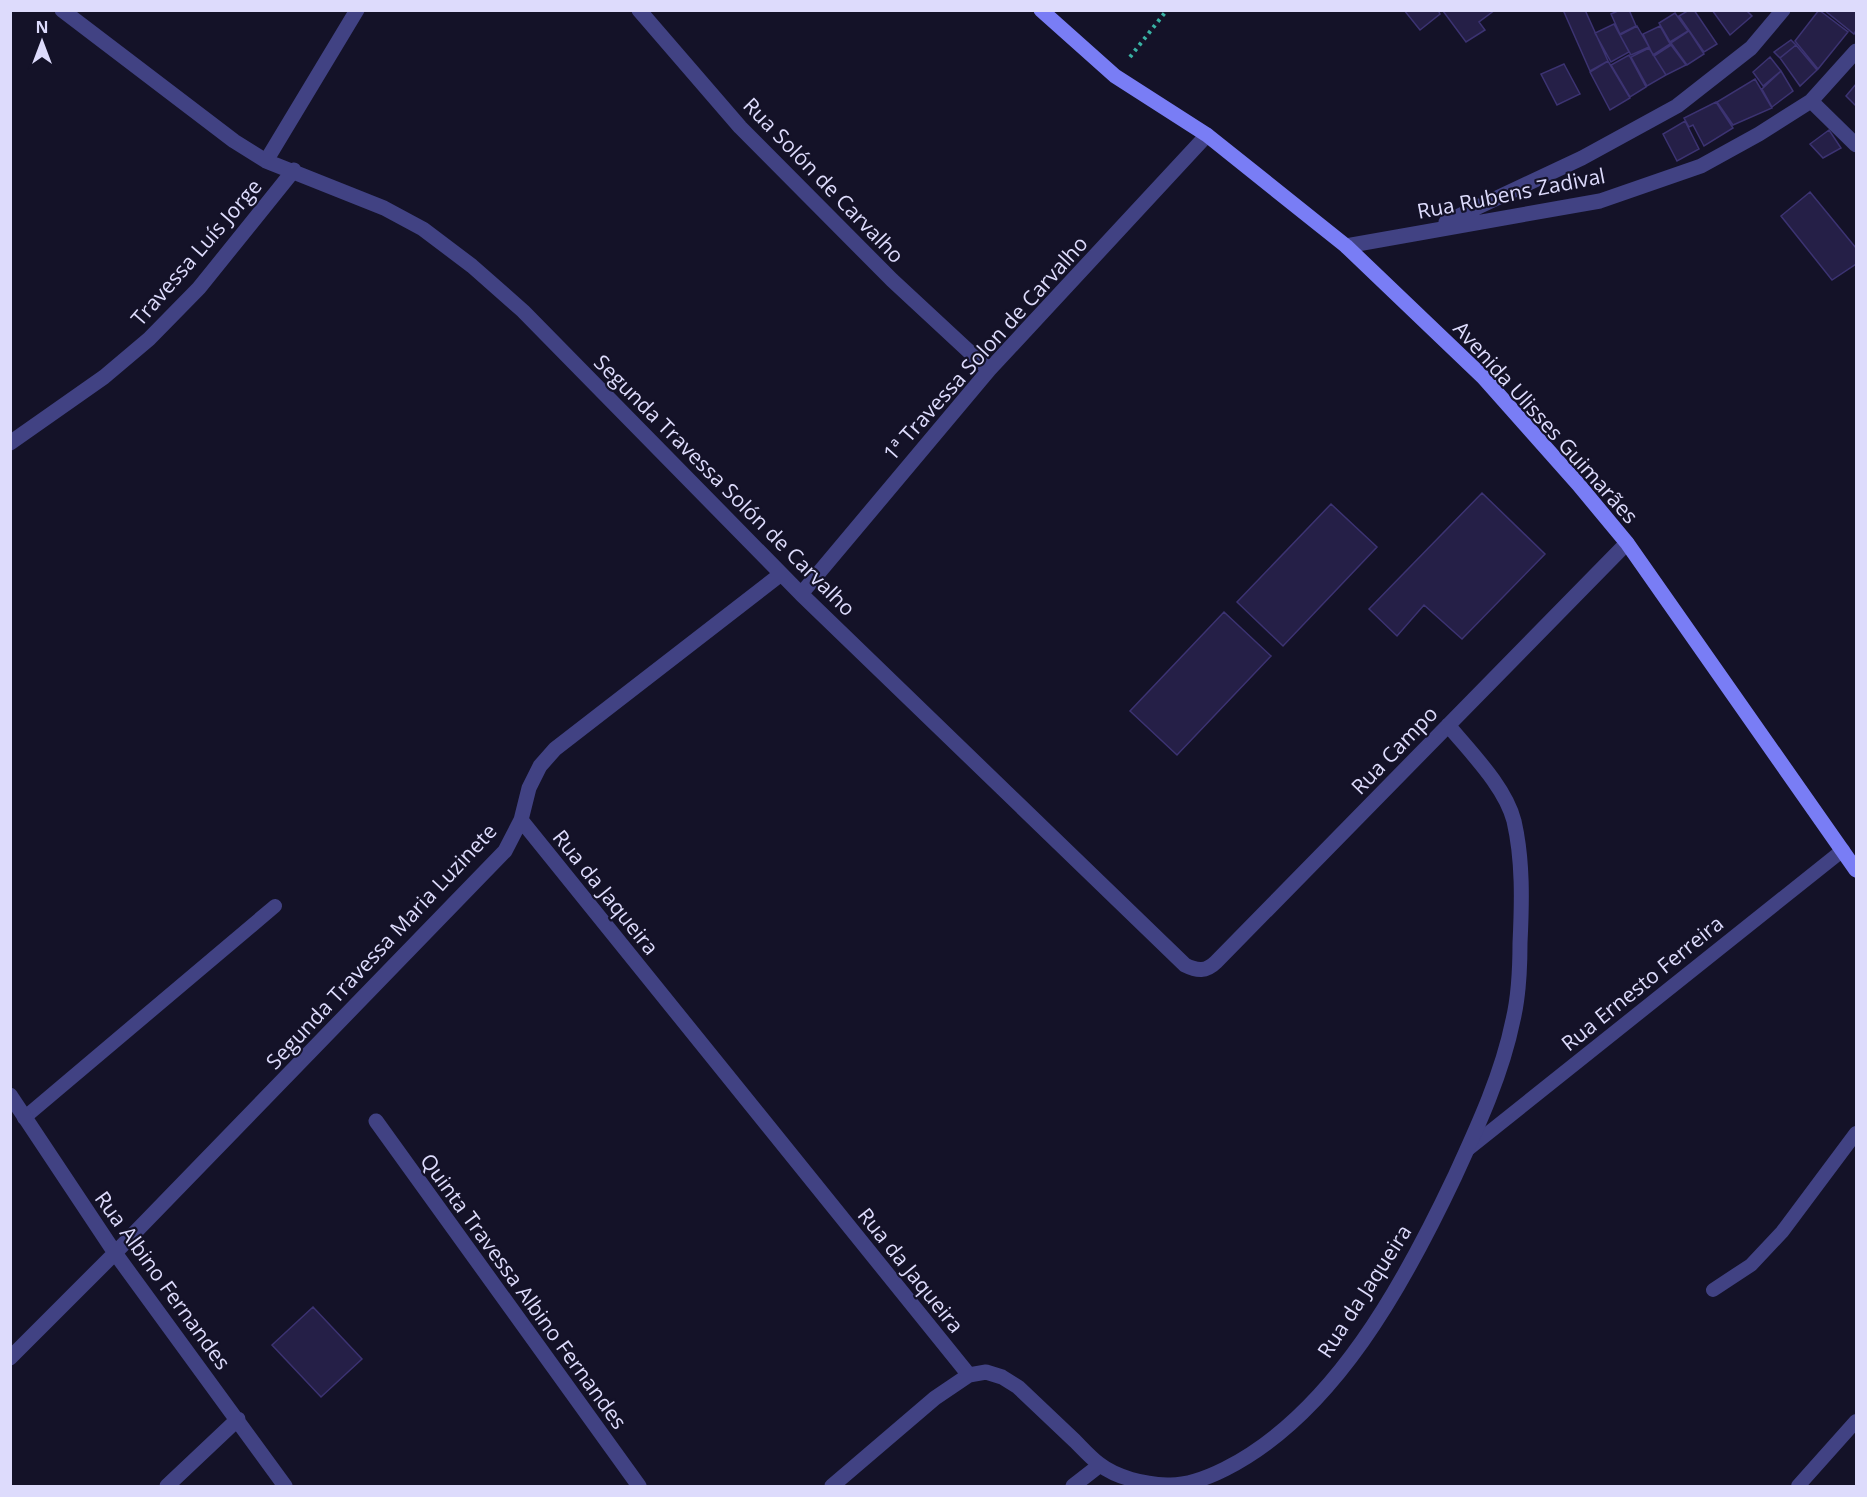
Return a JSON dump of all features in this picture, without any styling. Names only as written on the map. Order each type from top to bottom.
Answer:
[{"type":"main road","name":"Avenida Ulisses Guimarães","points":[[1041,10],[1115,76],[1206,135],[1346,246],[1483,377],[1627,543],[1857,870]]},
{"type":"street","name":"Segunda Travessa Solón de Carvalho","points":[[62,10],[234,141],[266,160],[384,208],[423,229],[472,266],[523,311],[801,594],[1185,965]]},
{"type":"street","points":[[266,160],[357,10]]},
{"type":"street","name":"Rua Solón de Carvalho","points":[[639,10],[740,127],[892,280],[989,370]]},
{"type":"street","points":[[1427,231],[1582,158],[1677,106],[1751,48],[1783,10]]},
{"type":"street","name":"Rua Rubens Zadival","points":[[1346,246],[1600,201],[1701,166],[1759,134],[1811,101],[1857,51]]},
{"type":"street","points":[[1811,101],[1857,145]]},
{"type":"street","name":"1ª Travessa Solon de Carvalho","points":[[801,594],[989,370],[1206,135]]},
{"type":"street","name":"Travessa Luís Jorge","points":[[10,442],[104,377],[149,339],[199,288],[294,170]]},
{"type":"street","name":"Rua Campo","points":[[1185,965],[1204,970],[1216,962],[1627,543]]},
{"type":"street","name":"Segunda Travessa Maria Luzinete","points":[[10,1358],[115,1254],[505,851],[521,820],[529,788],[540,766],[555,749],[781,574]]},
{"type":"street","name":"Rua da Jaqueira","points":[[521,820],[969,1375],[986,1372],[1002,1377],[1018,1387],[1100,1465],[1134,1481],[1170,1486],[1209,1477],[1242,1460],[1278,1436],[1314,1401],[1362,1341],[1404,1276],[1435,1218],[1467,1150],[1501,1067],[1514,1018],[1520,968],[1522,908],[1520,861],[1513,818],[1496,784],[1448,724]]},
{"type":"street","name":"Rua Albino Fernandes","points":[[10,1095],[115,1254],[285,1486]]},
{"type":"street","name":"Quinta Travessa Albino Fernandes","points":[[376,1121],[639,1486]]},
{"type":"street","points":[[832,1486],[935,1398],[969,1375]]},
{"type":"street","points":[[167,1486],[238,1419]]},
{"type":"street","points":[[1073,1486],[1100,1465]]},
{"type":"lane","name":"Rua Ernesto Ferreira","points":[[1467,1150],[1843,850]]},
{"type":"lane","points":[[24,1118],[275,906]]},
{"type":"lane","points":[[1713,1290],[1750,1265],[1782,1232],[1857,1133]]},
{"type":"lane","points":[[1798,1486],[1857,1421]]},
{"type":"path","points":[[1115,76],[1167,10]]},
{"type":"building","points":[[1404,10],[1438,10],[1440,14],[1420,30]]},
{"type":"building","points":[[1495,10],[1479,22],[1485,30],[1466,42],[1443,11]]},
{"type":"building","points":[[1585,10],[1608,61],[1590,71],[1564,12]]},
{"type":"building","points":[[1620,10],[1629,10],[1636,26],[1620,34],[1611,14]]},
{"type":"building","points":[[1689,10],[1694,10],[1717,44],[1704,52],[1679,16]]},
{"type":"building","points":[[1712,10],[1746,10],[1752,16],[1730,35]]},
{"type":"building","points":[[1819,10],[1848,32],[1818,69],[1795,41]]},
{"type":"building","points":[[1824,10],[1856,10],[1854,34]]},
{"type":"building","points":[[1675,13],[1688,31],[1670,42],[1659,23]]},
{"type":"building","points":[[1614,24],[1629,52],[1611,62],[1595,33]]},
{"type":"building","points":[[1637,26],[1649,47],[1631,55],[1620,35]]},
{"type":"building","points":[[1660,26],[1670,44],[1653,55],[1643,34]]},
{"type":"building","points":[[1689,31],[1704,54],[1687,65],[1671,43]]},
{"type":"building","points":[[1791,40],[1796,45],[1780,58],[1774,52]]},
{"type":"building","points":[[1671,45],[1686,65],[1666,75],[1654,56]]},
{"type":"building","points":[[1796,45],[1817,70],[1800,86],[1780,58]]},
{"type":"building","points":[[1649,48],[1666,75],[1647,86],[1631,57]]},
{"type":"building","points":[[1629,55],[1646,87],[1630,97],[1611,65]]},
{"type":"building","points":[[1770,57],[1781,71],[1763,86],[1753,72]]},
{"type":"building","points":[[1608,61],[1630,98],[1610,110],[1590,72]]},
{"type":"building","points":[[1564,64],[1580,94],[1557,105],[1541,74]]},
{"type":"building","points":[[1781,71],[1793,91],[1772,107],[1762,89]]},
{"type":"building","points":[[1755,79],[1772,108],[1733,125],[1717,102]]},
{"type":"building","points":[[1856,84],[1856,106],[1846,96]]},
{"type":"building","points":[[1716,102],[1733,128],[1704,146],[1693,125],[1689,127],[1684,118]]},
{"type":"building","points":[[1685,121],[1699,149],[1677,161],[1663,134]]},
{"type":"building","points":[[1829,130],[1841,148],[1823,158],[1810,144]]},
{"type":"building","points":[[1810,192],[1856,248],[1856,264],[1832,280],[1781,216]]},
{"type":"building","points":[[1482,493],[1545,554],[1462,639],[1424,605],[1397,636],[1369,609]]},
{"type":"building","points":[[1331,504],[1377,547],[1283,646],[1237,602]]},
{"type":"building","points":[[1224,612],[1271,656],[1177,755],[1130,711]]},
{"type":"building","points":[[313,1307],[362,1359],[321,1397],[272,1345]]}]
